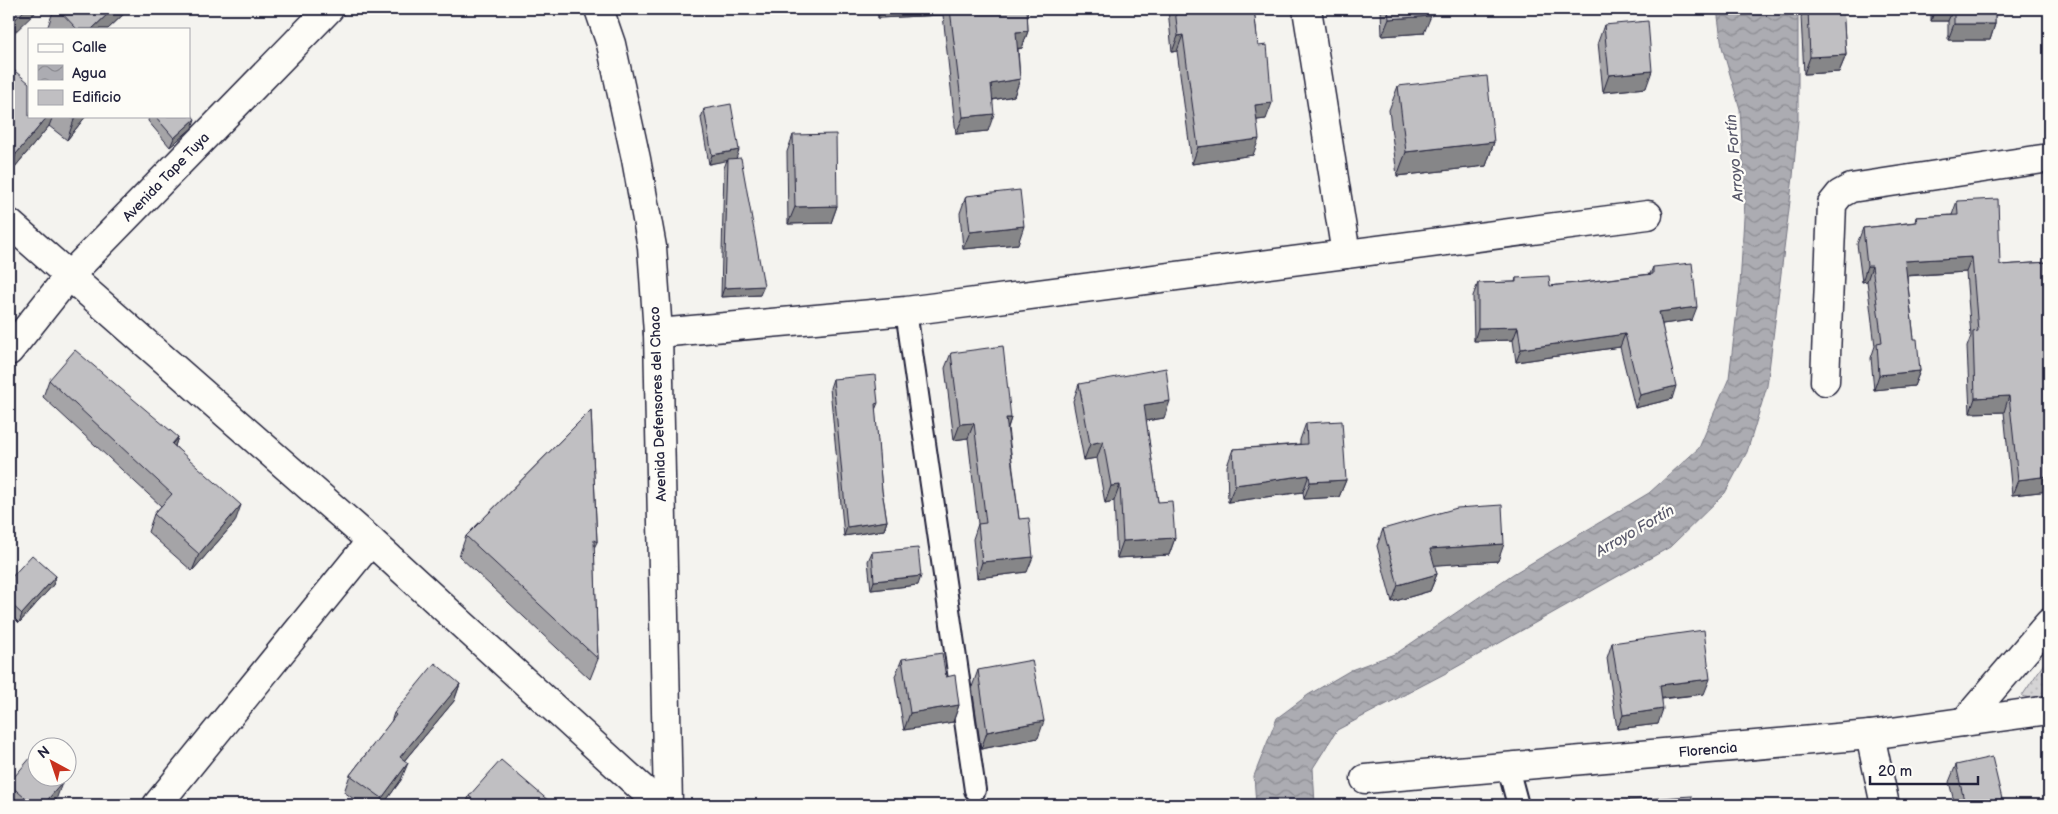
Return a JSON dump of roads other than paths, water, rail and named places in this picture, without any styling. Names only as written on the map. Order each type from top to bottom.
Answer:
[{"type":"street","name":"Avenida Tape Tuya","points":[[9,351],[68,278],[329,9]]},
{"type":"street","name":"Avenida Defensores del Chaco","points":[[599,9],[610,44],[636,159],[652,247],[658,333],[668,805]]},
{"type":"street","points":[[1307,9],[1346,254]]},
{"type":"street","points":[[1825,381],[1832,204],[1840,194],[1851,188],[2049,158]]},
{"type":"street","points":[[658,333],[906,311],[1648,215]]},
{"type":"street","points":[[9,223],[68,278],[371,541],[660,805]]},
{"type":"street","points":[[157,805],[371,541]]},
{"type":"street","points":[[1964,722],[2049,623]]},
{"type":"street","name":"Florencia","points":[[1365,779],[1870,735],[2049,710]]},
{"type":"street","points":[[1870,735],[1885,805]]},
{"type":"lane","points":[[906,311],[975,790]]},
{"type":"lane","points":[[1508,768],[1518,805]]},
{"type":"water","name":"Arroyo Fortín","points":[[1717,9],[1798,9],[1798,120],[1793,177],[1767,386],[1747,452],[1725,493],[1670,547],[1446,673],[1337,730],[1313,768],[1315,805],[1256,805],[1254,776],[1277,718],[1308,695],[1351,670],[1397,653],[1513,574],[1649,493],[1699,448],[1729,378],[1740,286],[1745,200],[1740,109],[1722,47]]}]
